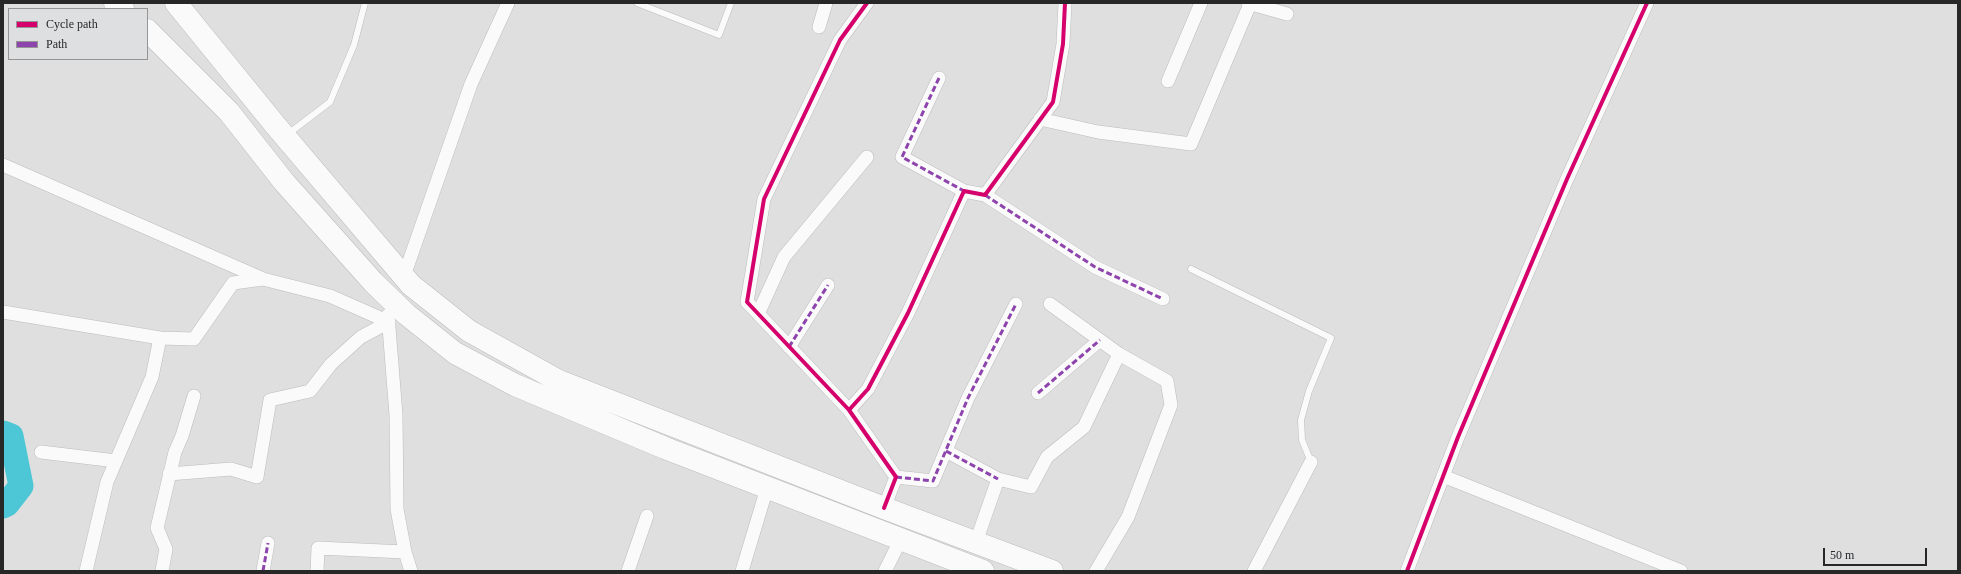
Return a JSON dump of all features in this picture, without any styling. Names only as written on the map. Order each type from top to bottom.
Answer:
[{"type":"highway","points":[[176,3],[285,136],[412,285],[469,331],[559,381],[884,508],[1052,571]]},
{"type":"highway","points":[[148,31],[228,112],[284,182],[386,295],[406,314],[455,353],[515,385],[665,448],[983,571]]},
{"type":"street","points":[[404,276],[471,84],[508,3]]},
{"type":"street","points":[[819,27],[826,3]]},
{"type":"street","points":[[867,3],[840,40],[764,199],[747,302],[849,410],[896,477],[933,481],[968,398],[1016,304]]},
{"type":"street","points":[[984,196],[1053,102],[1063,44],[1065,3]]},
{"type":"street","points":[[1168,81],[1201,3]]},
{"type":"street","points":[[1040,119],[1098,132],[1191,144],[1249,3],[1287,14]]},
{"type":"street","points":[[1407,571],[1461,430],[1567,179],[1646,3]]},
{"type":"street","points":[[939,78],[902,157],[964,191],[984,196],[1095,267],[1163,299]]},
{"type":"street","points":[[758,314],[784,257],[867,157]]},
{"type":"street","points":[[3,165],[263,279],[330,296],[389,322]]},
{"type":"street","points":[[849,410],[868,389],[908,313],[964,191]]},
{"type":"street","points":[[3,312],[160,338],[194,339],[233,283],[263,279]]},
{"type":"street","points":[[789,347],[828,285]]},
{"type":"street","points":[[386,295],[396,414],[397,509],[405,552],[412,570]]},
{"type":"street","points":[[1050,304],[1120,354],[1167,382],[1171,405],[1128,517],[1096,571]]},
{"type":"street","points":[[169,474],[231,469],[257,477],[270,400],[310,391],[331,364],[362,337],[389,322]]},
{"type":"street","points":[[86,571],[107,482],[152,377],[160,338]]},
{"type":"street","points":[[1038,394],[1100,340]]},
{"type":"street","points":[[946,451],[998,479],[1031,487],[1047,457],[1084,427],[1120,354]]},
{"type":"street","points":[[162,571],[166,549],[157,528],[175,452],[182,436],[194,396]]},
{"type":"street","points":[[41,452],[116,461]]},
{"type":"street","points":[[1254,571],[1310,462]]},
{"type":"street","points":[[1443,476],[1681,571]]},
{"type":"street","points":[[884,508],[896,477]]},
{"type":"street","points":[[976,542],[998,479]]},
{"type":"street","points":[[742,571],[767,488]]},
{"type":"street","points":[[631,570],[647,516]]},
{"type":"street","points":[[885,571],[901,539]]},
{"type":"street","points":[[263,571],[268,542]]},
{"type":"street","points":[[317,571],[318,548],[405,552]]},
{"type":"lane","points":[[285,136],[330,102],[354,45],[365,3]]},
{"type":"lane","points":[[638,3],[719,35],[731,3]]},
{"type":"lane","points":[[1191,269],[1331,338],[1309,391],[1301,420],[1302,440],[1310,462]]},
{"type":"waterway","points":[[3,433],[11,436],[21,486],[7,504],[3,506]]},
{"type":"marked path","points":[[939,78],[902,157],[964,191]]},
{"type":"marked path","points":[[985,195],[1095,267],[1163,299]]},
{"type":"marked path","points":[[789,347],[828,285]]},
{"type":"marked path","points":[[896,477],[933,481],[968,398],[1016,304]]},
{"type":"marked path","points":[[1038,393],[1100,340]]},
{"type":"marked path","points":[[946,451],[998,479]]},
{"type":"marked path","points":[[263,571],[268,543]]},
{"type":"cycle path","points":[[849,410],[747,302],[764,199],[840,40],[867,3]]},
{"type":"cycle path","points":[[884,508],[896,477],[849,410],[868,389],[908,313],[964,191],[985,195],[1053,102],[1063,44],[1065,3]]},
{"type":"cycle path","points":[[1407,571],[1458,437],[1567,179],[1647,3]]}]
